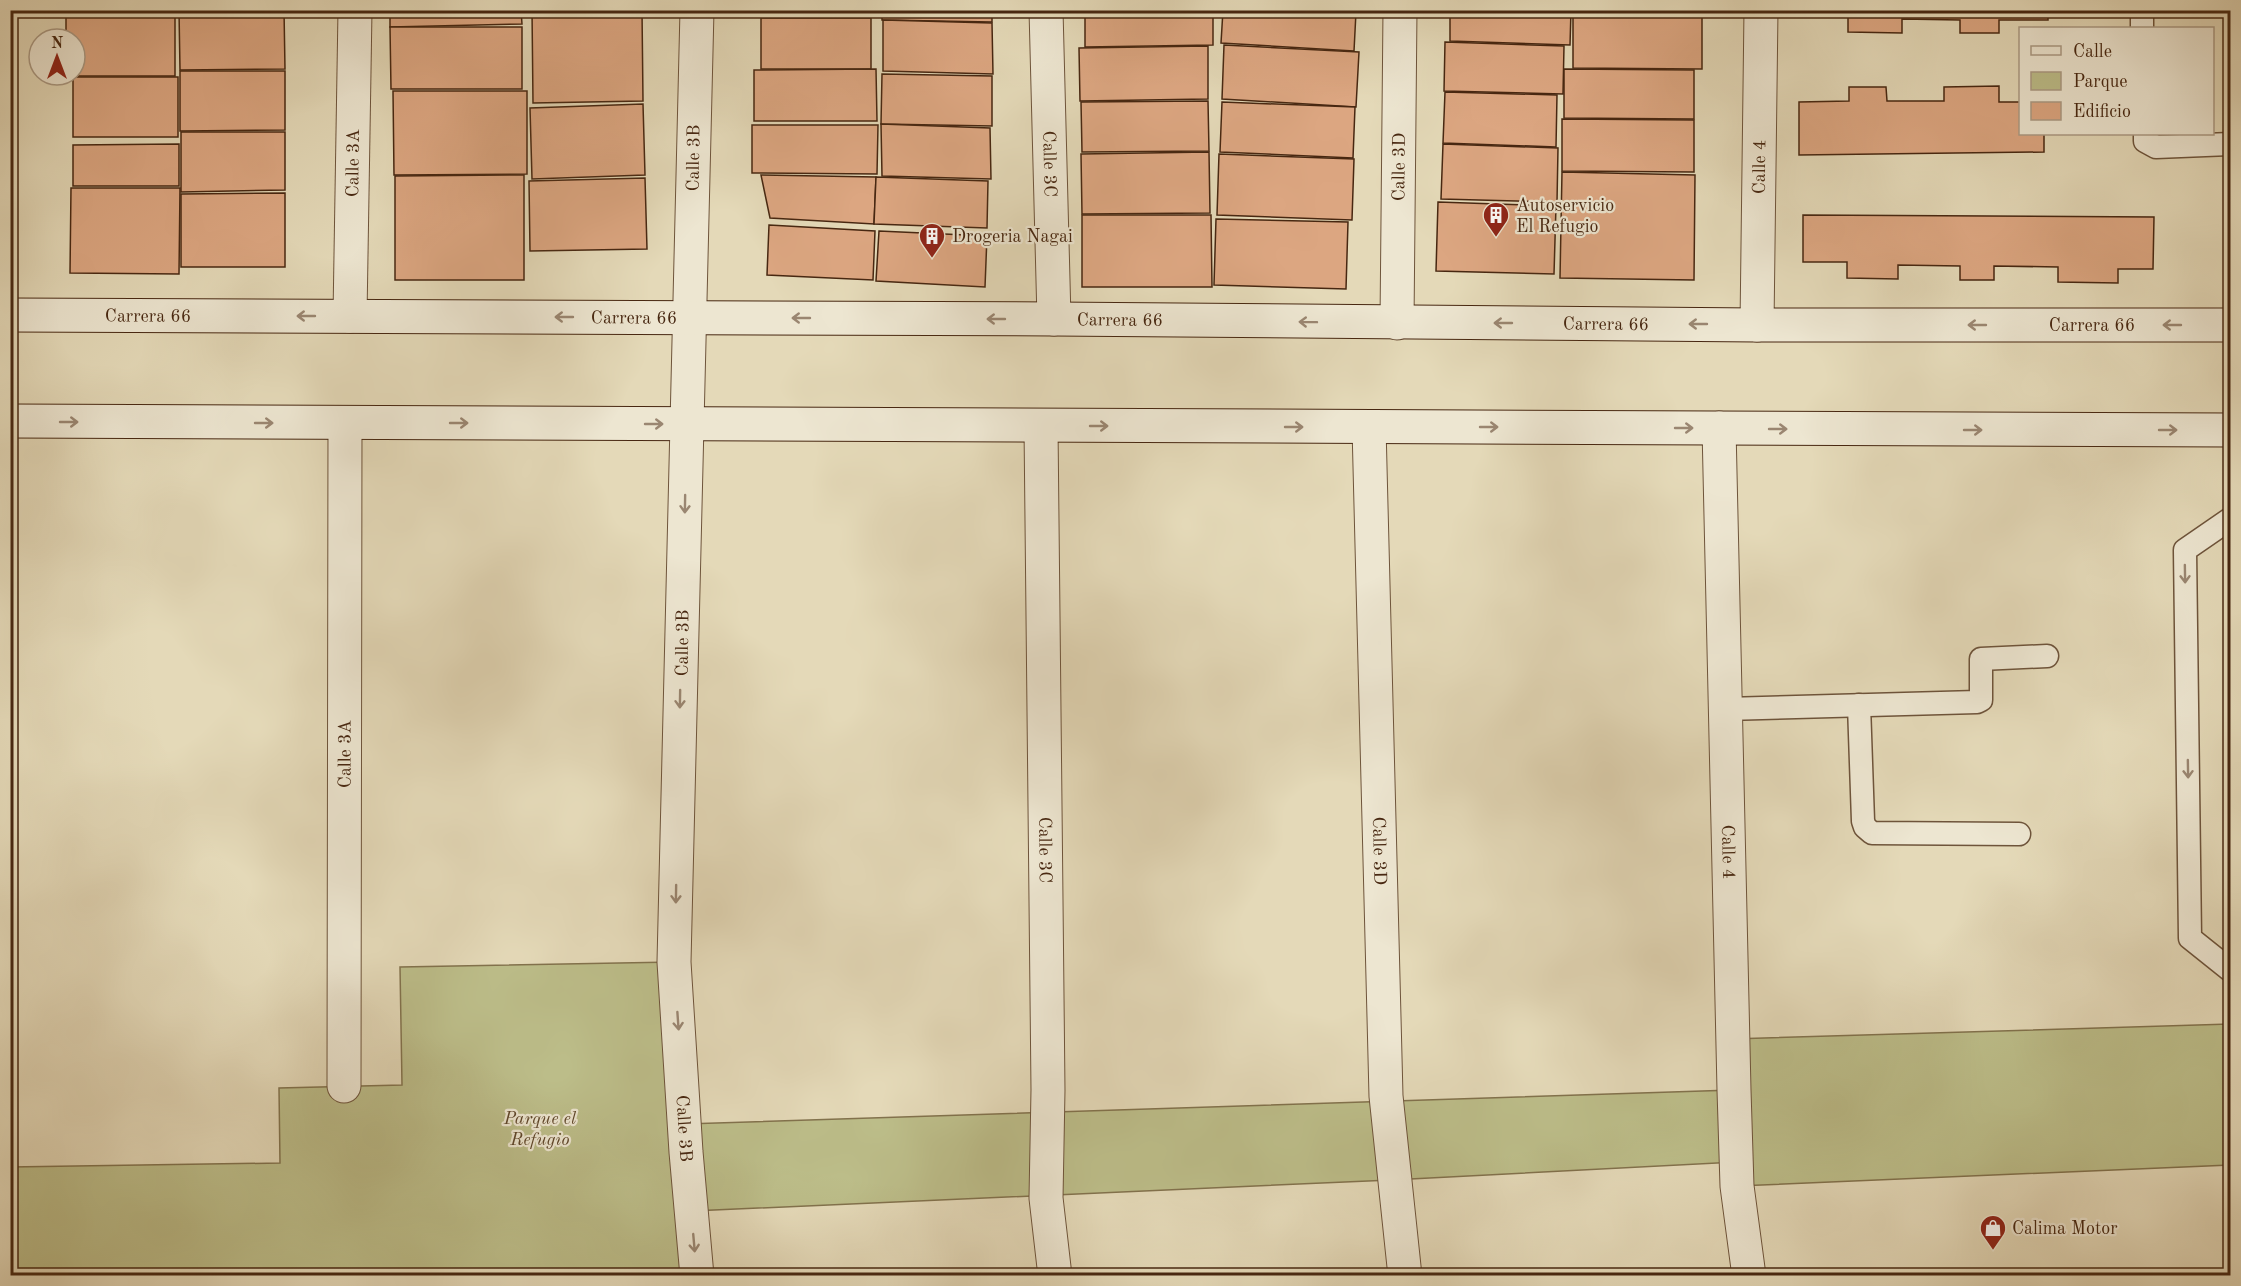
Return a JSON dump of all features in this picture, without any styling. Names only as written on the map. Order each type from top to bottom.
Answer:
[{"type":"street","name":"Calle 3A","points":[[350,316],[355,10]]},
{"type":"street","name":"Calle 3B","points":[[697,10],[674,962],[697,1275]]},
{"type":"street","name":"Calle 3C","points":[[1046,10],[1054,319]]},
{"type":"street","name":"Calle 3D","points":[[1397,322],[1400,10]]},
{"type":"street","name":"Calle 4","points":[[1757,325],[1761,10]]},
{"type":"street","name":"Carrera 66","points":[[10,315],[1054,319],[1757,325],[2230,325]]},
{"type":"street","points":[[10,422],[2230,430]]},
{"type":"street","name":"Calle 3A","points":[[344,1086],[345,423]]},
{"type":"street","name":"Calle 3C","points":[[1041,426],[1048,1090],[1046,1198],[1055,1275]]},
{"type":"street","name":"Calle 3D","points":[[1369,427],[1386,1096],[1405,1275]]},
{"type":"street","name":"Calle 4","points":[[1719,428],[1737,1186],[1749,1275]]},
{"type":"lane","points":[[2142,10],[2142,27]]},
{"type":"lane","points":[[2145,135],[2145,141],[2157,147],[2230,144]]},
{"type":"lane","points":[[2230,519],[2185,550],[2190,938],[2230,970]]},
{"type":"lane","points":[[1726,708],[1977,702],[1981,700],[1981,659],[2047,656]]},
{"type":"lane","points":[[1859,705],[1865,828],[1872,833],[2019,834]]},
{"type":"green space","name":"Parque el Refugio","points":[[674,962],[685,1124],[1733,1090],[1732,1039],[2230,1024],[2230,1165],[1737,1186],[1736,1162],[1391,1180],[692,1211],[697,1275],[11,1275],[10,1167],[280,1163],[279,1088],[402,1085],[400,967]]},
{"type":"building","points":[[66,10],[175,10],[175,76],[87,76],[87,27],[66,27]]},
{"type":"building","points":[[179,10],[284,10],[285,69],[180,70]]},
{"type":"building","points":[[390,10],[521,10],[522,24],[390,27]]},
{"type":"building","points":[[532,10],[642,10],[643,101],[533,103]]},
{"type":"building","points":[[762,10],[871,10],[871,16],[761,15]]},
{"type":"building","points":[[882,10],[992,10],[992,22],[882,20]]},
{"type":"building","points":[[1085,10],[1213,10],[1213,45],[1085,47]]},
{"type":"building","points":[[1223,10],[1356,12],[1354,51],[1221,43]]},
{"type":"building","points":[[1450,10],[1571,10],[1570,45],[1450,41]]},
{"type":"building","points":[[1803,10],[2048,10],[2048,20],[1999,20],[1999,33],[1960,33],[1960,20],[1902,19],[1902,33],[1848,32],[1848,16],[1803,15]]},
{"type":"building","points":[[1573,11],[1702,12],[1702,69],[1573,68]]},
{"type":"building","points":[[761,18],[871,18],[871,69],[761,69]]},
{"type":"building","points":[[883,20],[992,23],[993,74],[883,71]]},
{"type":"building","points":[[390,27],[522,27],[522,89],[391,89]]},
{"type":"building","points":[[1445,42],[1564,46],[1563,94],[1444,91]]},
{"type":"building","points":[[1224,45],[1359,52],[1356,107],[1222,99]]},
{"type":"building","points":[[1208,46],[1208,99],[1080,101],[1079,48]]},
{"type":"building","points":[[876,69],[877,121],[754,121],[754,70]]},
{"type":"building","points":[[1564,69],[1694,70],[1694,119],[1564,118]]},
{"type":"building","points":[[180,71],[285,71],[285,130],[180,131]]},
{"type":"building","points":[[882,74],[992,76],[992,126],[881,124]]},
{"type":"building","points":[[87,77],[178,77],[178,137],[73,137],[73,87],[87,87]]},
{"type":"building","points":[[1999,86],[1999,102],[2019,102],[2019,135],[2044,135],[2044,152],[1799,155],[1799,102],[1849,101],[1849,87],[1886,87],[1887,101],[1944,101],[1944,87]]},
{"type":"building","points":[[393,91],[527,91],[527,174],[394,175]]},
{"type":"building","points":[[1445,92],[1557,95],[1556,147],[1443,143]]},
{"type":"building","points":[[1208,101],[1209,151],[1082,152],[1081,102]]},
{"type":"building","points":[[1222,102],[1355,107],[1353,158],[1220,152]]},
{"type":"building","points":[[643,104],[645,175],[532,179],[530,108]]},
{"type":"building","points":[[1562,119],[1694,120],[1694,172],[1562,171]]},
{"type":"building","points":[[881,124],[990,128],[991,179],[882,176]]},
{"type":"building","points":[[752,125],[878,125],[877,174],[752,173]]},
{"type":"building","points":[[181,132],[285,132],[285,190],[181,192]]},
{"type":"building","points":[[179,144],[179,186],[73,186],[73,145]]},
{"type":"building","points":[[1443,144],[1558,148],[1557,202],[1441,199]]},
{"type":"building","points":[[1209,152],[1210,213],[1082,214],[1081,154]]},
{"type":"building","points":[[1219,154],[1354,159],[1352,220],[1217,215]]},
{"type":"building","points":[[1562,172],[1695,175],[1694,280],[1560,278]]},
{"type":"building","points":[[524,175],[524,280],[395,280],[395,176]]},
{"type":"building","points":[[761,175],[876,177],[874,224],[770,218]]},
{"type":"building","points":[[876,177],[988,181],[987,228],[874,224]]},
{"type":"building","points":[[645,178],[647,249],[530,251],[529,181]]},
{"type":"building","points":[[71,188],[180,188],[179,274],[70,273]]},
{"type":"building","points":[[285,193],[285,267],[181,267],[181,194]]},
{"type":"building","name":"Autoservicio El Refugio","points":[[1438,202],[1556,206],[1554,274],[1436,271]]},
{"type":"building","points":[[1082,215],[1211,215],[1212,287],[1082,287]]},
{"type":"building","points":[[1803,215],[2154,217],[2153,269],[2118,269],[2118,283],[2058,282],[2058,267],[1994,266],[1994,280],[1960,280],[1960,266],[1898,265],[1898,279],[1847,278],[1847,262],[1803,262]]},
{"type":"building","points":[[1216,219],[1348,222],[1346,289],[1214,285]]},
{"type":"building","points":[[769,225],[875,231],[873,280],[767,275]]},
{"type":"building","name":"Drogeria Nagai","points":[[879,231],[987,236],[985,287],[876,281]]},
{"type":"place","name":"Autoservicio El Refugio","points":[[1496,238]]},
{"type":"place","name":"Drogeria Nagai","points":[[932,259]]},
{"type":"place","name":"Calima Motor","points":[[1993,1251]]}]
